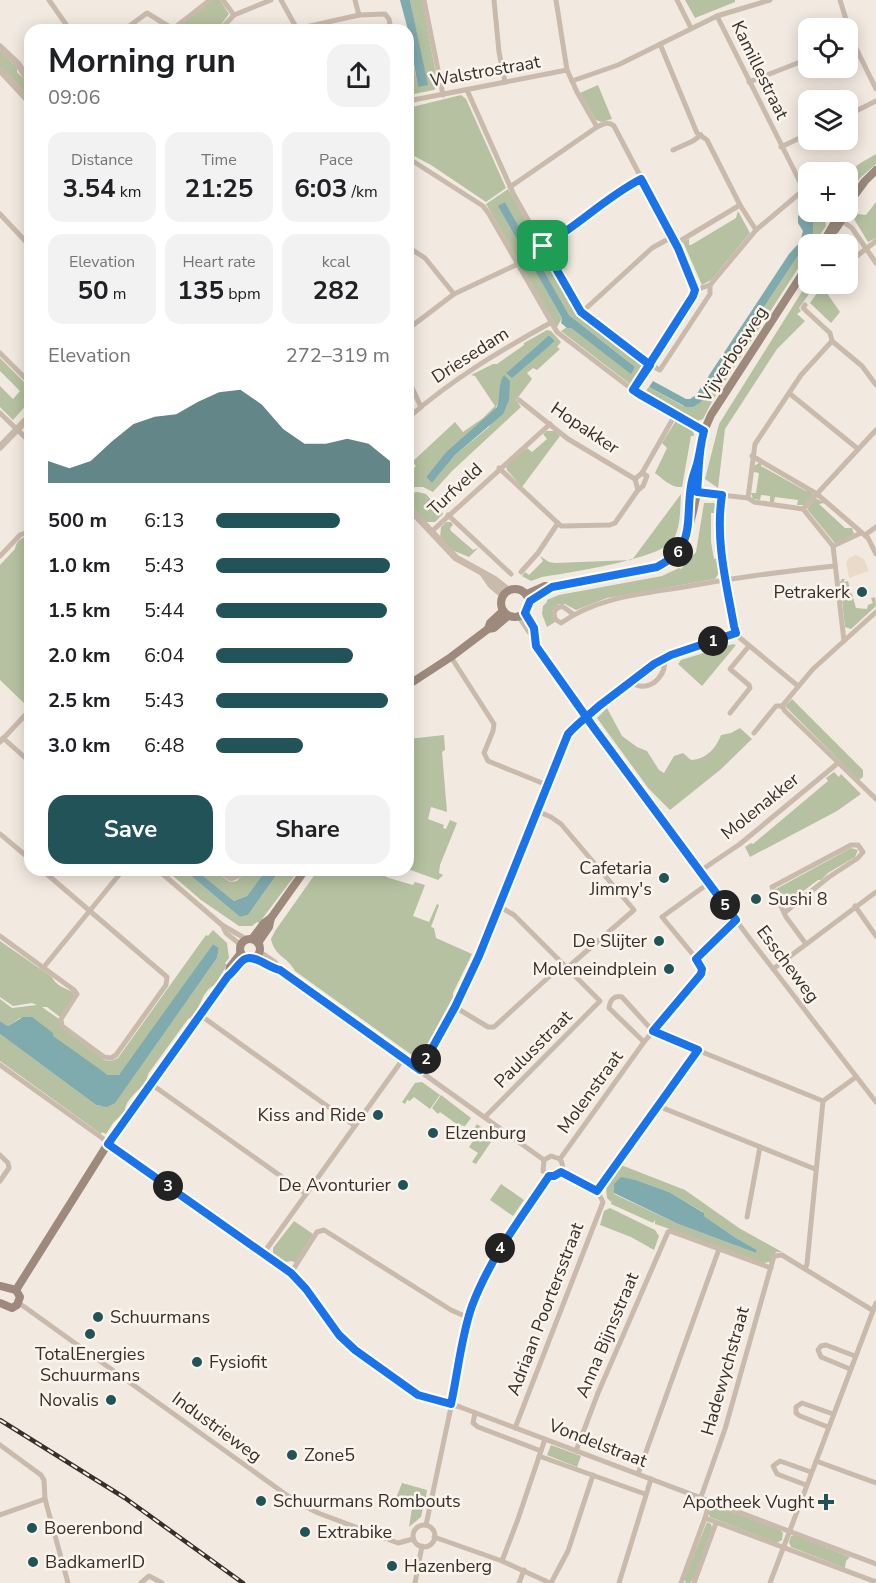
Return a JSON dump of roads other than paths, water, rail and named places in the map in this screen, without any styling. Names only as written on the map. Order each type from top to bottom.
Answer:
[{"type":"main road","points":[[858,190],[876,170]]},
{"type":"main road","name":"Vijverbosweg","points":[[528,598],[545,586],[552,587],[657,567],[669,560],[680,549],[693,513],[693,491],[699,471],[697,465],[704,431],[722,395],[798,280]]},
{"type":"main road","points":[[518,588],[528,598],[522,615],[505,613],[500,603],[505,592],[518,588]]},
{"type":"main road","points":[[414,681],[488,629],[494,628],[505,613]]},
{"type":"main road","points":[[16,1290],[108,1144],[228,976],[230,968],[269,927],[271,918],[302,876]]},
{"type":"main road","points":[[0,1286],[16,1290],[20,1297],[15,1307],[9,1308],[0,1303]]},
{"type":"street","points":[[180,24],[210,0]]},
{"type":"street","points":[[223,0],[234,15]]},
{"type":"street","points":[[226,24],[234,15],[271,0]]},
{"type":"street","points":[[281,0],[293,24]]},
{"type":"street","points":[[355,0],[359,15]]},
{"type":"street","points":[[424,0],[443,94]]},
{"type":"street","points":[[494,0],[499,52],[505,82]]},
{"type":"street","points":[[556,0],[567,70],[597,127]]},
{"type":"street","points":[[677,0],[691,28]]},
{"type":"street","points":[[744,0],[746,7]]},
{"type":"street","points":[[572,81],[618,65],[717,16],[770,0]]},
{"type":"street","points":[[840,0],[844,18]]},
{"type":"street","points":[[51,1],[66,24]]},
{"type":"street","points":[[132,24],[147,13],[166,24]]},
{"type":"street","points":[[328,24],[359,15],[380,13],[385,14],[389,24]]},
{"type":"street","name":"Kamillestraat","points":[[717,16],[798,178]]},
{"type":"street","points":[[660,44],[697,133],[707,140],[740,205],[756,230]]},
{"type":"street","points":[[0,47],[18,64],[24,74]]},
{"type":"street","points":[[858,57],[876,89]]},
{"type":"street","points":[[749,82],[798,63]]},
{"type":"street","points":[[0,70],[24,96]]},
{"type":"street","name":"Walstrostraat","points":[[414,100],[567,70]]},
{"type":"street","points":[[467,90],[510,187],[581,312],[650,365],[660,370],[710,294],[710,285]]},
{"type":"street","points":[[858,110],[876,100]]},
{"type":"street","points":[[510,187],[597,127],[605,123],[614,126],[672,237],[695,290],[633,390]]},
{"type":"street","points":[[673,150],[701,135]]},
{"type":"street","points":[[782,147],[798,139]]},
{"type":"street","points":[[414,162],[483,206],[552,322],[565,339],[633,390],[704,431]]},
{"type":"street","points":[[543,246],[565,233],[621,189],[641,179]]},
{"type":"street","points":[[695,290],[710,285],[756,230],[798,195]]},
{"type":"street","points":[[675,244],[740,205]]},
{"type":"street","points":[[0,214],[24,240]]},
{"type":"street","points":[[846,222],[876,263]]},
{"type":"street","points":[[581,312],[652,248],[672,237]]},
{"type":"street","points":[[858,256],[876,242]]},
{"type":"street","points":[[414,251],[425,258],[454,294]]},
{"type":"street","points":[[414,324],[454,294],[518,264]]},
{"type":"street","points":[[805,305],[803,308],[830,333],[832,342],[862,366],[876,385]]},
{"type":"street","name":"Driesedam","points":[[414,413],[470,370],[552,322]]},
{"type":"street","points":[[748,498],[755,444],[804,370],[832,342]]},
{"type":"street","points":[[0,353],[24,377]]},
{"type":"street","points":[[414,392],[421,407]]},
{"type":"street","points":[[789,393],[858,449]]},
{"type":"street","name":"Hopakker","points":[[519,400],[571,440],[635,479]]},
{"type":"street","points":[[0,413],[24,436]]},
{"type":"street","points":[[638,490],[635,479],[642,473],[675,415]]},
{"type":"street","points":[[0,447],[24,422]]},
{"type":"street","name":"Turfveld","points":[[430,532],[550,424]]},
{"type":"street","points":[[803,509],[875,433]]},
{"type":"street","points":[[753,456],[817,494],[868,538],[876,554]]},
{"type":"street","name":"Turfveld","points":[[499,468],[558,523]]},
{"type":"street","points":[[521,572],[538,553],[558,523],[561,526],[615,523],[647,480],[647,476],[642,473]]},
{"type":"street","points":[[693,491],[748,498],[754,502],[803,509],[832,546],[844,641]]},
{"type":"street","points":[[722,495],[719,536],[736,633],[798,686]]},
{"type":"street","points":[[414,514],[456,558],[484,575],[492,586],[505,592]]},
{"type":"street","points":[[448,515],[511,574]]},
{"type":"street","points":[[832,546],[876,527]]},
{"type":"street","points":[[0,556],[24,533]]},
{"type":"street","points":[[573,614],[616,598],[725,579],[835,566]]},
{"type":"street","points":[[782,706],[813,669],[876,612]]},
{"type":"street","name":"Esscheweg","points":[[522,615],[529,632],[535,636],[536,646],[586,717],[736,920],[876,1102]]},
{"type":"street","points":[[420,1070],[455,1007],[500,907],[568,734],[630,682],[664,659],[736,633]]},
{"type":"street","points":[[730,713],[750,688],[730,669],[749,646]]},
{"type":"street","points":[[451,657],[494,724],[484,753],[488,761],[547,785]]},
{"type":"street","points":[[630,682],[639,687],[656,681],[666,666],[664,659]]},
{"type":"street","points":[[754,733],[776,706],[782,706]]},
{"type":"street","points":[[782,706],[876,799]]},
{"type":"street","points":[[24,716],[2,740],[24,757]]},
{"type":"street","name":"Molenakker","points":[[700,871],[740,844],[838,763]]},
{"type":"street","points":[[455,1007],[488,1027],[494,1027],[634,910],[561,824],[537,811]]},
{"type":"street","points":[[0,834],[24,855]]},
{"type":"street","points":[[784,913],[829,877],[858,858],[863,852],[858,845],[851,845],[772,887],[784,913],[806,944]]},
{"type":"street","points":[[0,936],[77,994],[61,1019],[63,1026],[105,1057],[111,1058],[116,1055],[168,980],[165,974],[49,876]]},
{"type":"street","points":[[43,968],[118,876]]},
{"type":"street","points":[[165,876],[222,925],[226,933],[250,948],[271,968],[280,970],[544,1160]]},
{"type":"street","points":[[709,883],[662,918],[702,969],[701,974],[653,1031],[823,1101]]},
{"type":"street","points":[[773,969],[876,892]]},
{"type":"street","points":[[855,906],[876,936]]},
{"type":"street","points":[[500,907],[514,915],[566,966]]},
{"type":"street","points":[[696,959],[736,920]]},
{"type":"street","name":"Paulusstraat","points":[[485,1117],[600,1001],[566,966]]},
{"type":"street","name":"Molenstraat","points":[[560,1159],[653,1031],[622,997],[618,996],[613,999],[609,1008],[645,1042]]},
{"type":"street","points":[[200,1016],[355,1126]]},
{"type":"street","points":[[561,1172],[597,1191],[698,1050]]},
{"type":"street","points":[[263,1254],[403,1059]]},
{"type":"street","name":"Vondelstraat","points":[[0,1065],[291,1273],[306,1289],[339,1335],[355,1350],[418,1395],[451,1404],[876,1564]]},
{"type":"street","points":[[856,1077],[823,1101],[807,1264],[804,1269],[872,1310]]},
{"type":"street","points":[[151,1084],[306,1194]]},
{"type":"street","points":[[658,1106],[815,1169]]},
{"type":"street","points":[[747,1217],[760,1147]]},
{"type":"street","points":[[0,1155],[8,1163],[9,1168],[0,1181]]},
{"type":"street","points":[[551,1156],[560,1159],[563,1165],[561,1172],[549,1176],[543,1171],[544,1160],[551,1156]]},
{"type":"street","points":[[426,1525],[469,1318],[479,1288],[495,1257],[549,1176]]},
{"type":"street","name":"Adriaan Poortersstraat","points":[[516,1428],[603,1202],[597,1191]]},
{"type":"street","points":[[291,1273],[320,1230],[327,1230],[450,1310],[469,1318]]},
{"type":"street","name":"Anna Bijnsstraat","points":[[576,1451],[598,1393],[668,1232],[719,1249]]},
{"type":"street","points":[[638,1474],[719,1249],[771,1268]]},
{"type":"street","name":"Hadewychstraat","points":[[701,1497],[725,1429],[774,1256],[778,1254],[804,1269]]},
{"type":"street","name":"Industrieweg","points":[[19,1303],[295,1501],[318,1513],[398,1543],[413,1539]]},
{"type":"street","points":[[770,1583],[876,1303]]},
{"type":"street","points":[[850,1369],[821,1357],[818,1350],[821,1346],[826,1345],[855,1356]]},
{"type":"street","points":[[828,1427],[800,1416],[796,1413],[796,1407],[802,1403],[833,1414]]},
{"type":"street","name":"Vondelstraat","points":[[475,1413],[473,1423],[478,1427],[645,1494]]},
{"type":"street","points":[[502,1561],[545,1439]]},
{"type":"street","points":[[0,1445],[44,1480],[45,1498],[68,1583]]},
{"type":"street","points":[[806,1485],[777,1474],[773,1466],[780,1461],[811,1472]]},
{"type":"street","points":[[816,1461],[876,1483]]},
{"type":"street","points":[[434,1538],[502,1561],[551,1583],[571,1545],[593,1475]]},
{"type":"street","points":[[619,1583],[651,1479]]},
{"type":"street","points":[[0,1515],[45,1498]]},
{"type":"street","points":[[681,1583],[710,1501]]},
{"type":"street","points":[[705,1518],[876,1582]]},
{"type":"street","points":[[694,1583],[716,1523]]},
{"type":"street","points":[[426,1525],[434,1531],[434,1538],[431,1543],[422,1546],[413,1539],[413,1534],[416,1528],[426,1525]]},
{"type":"street","points":[[415,1583],[422,1546]]},
{"type":"street","points":[[519,1583],[524,1570]]},
{"type":"street","points":[[141,1583],[149,1576],[162,1583]]},
{"type":"water","points":[[400,0],[410,0],[428,85],[418,87],[414,64],[414,24],[406,24]]},
{"type":"water","points":[[505,202],[569,315],[635,367],[631,374],[571,328],[561,323],[562,318],[498,206]]},
{"type":"water","points":[[813,222],[812,234],[802,234],[803,231],[798,223]]},
{"type":"water","points":[[798,244],[798,256],[701,402],[693,407],[686,407],[649,387],[653,381],[686,399],[696,395],[789,254]]},
{"type":"water","points":[[549,335],[555,341],[512,378],[506,373]]},
{"type":"water","points":[[504,375],[510,381],[509,400],[503,414],[455,455],[432,483],[426,477],[446,452],[497,407]]},
{"type":"water","points":[[191,876],[203,876],[234,901],[247,896],[262,876],[276,876],[248,915],[240,917]]},
{"type":"water","points":[[213,944],[219,948],[217,958],[115,1103],[107,1107],[96,1105],[0,1034],[0,1021],[8,1026],[23,1017],[32,1017],[53,1033],[53,1036],[108,1075],[119,1075]]},
{"type":"water","points":[[621,1177],[669,1192],[757,1250],[756,1253],[678,1224],[614,1193],[614,1184]]},
{"type":"railway","points":[[0,1420],[125,1498],[243,1583]]},
{"type":"place","name":"Petrakerk","points":[[862,592]]},
{"type":"place","name":"Cafetaria Jimmy's","points":[[664,878]]},
{"type":"place","name":"Sushi 8","points":[[756,899]]},
{"type":"place","name":"De Slijter","points":[[659,941]]},
{"type":"place","name":"Moleneindplein","points":[[669,969]]},
{"type":"place","name":"Kiss and Ride","points":[[378,1115]]},
{"type":"place","name":"Elzenburg","points":[[433,1133]]},
{"type":"place","name":"De Avonturier","points":[[403,1185]]},
{"type":"place","name":"Schuurmans","points":[[98,1317]]},
{"type":"place","name":"TotalEnergies Schuurmans","points":[[90,1334]]},
{"type":"place","name":"Fysiofit","points":[[197,1362]]},
{"type":"place","name":"Novalis","points":[[111,1400]]},
{"type":"place","name":"Zone5","points":[[292,1455]]},
{"type":"place","name":"Schuurmans Rombouts","points":[[261,1501]]},
{"type":"place","name":"Apotheek Vught","points":[[826,1502]]},
{"type":"place","name":"Boerenbond","points":[[32,1528]]},
{"type":"place","name":"Extrabike","points":[[305,1532]]},
{"type":"place","name":"BadkamerID","points":[[33,1562]]},
{"type":"place","name":"Hazenberg","points":[[392,1566]]}]
